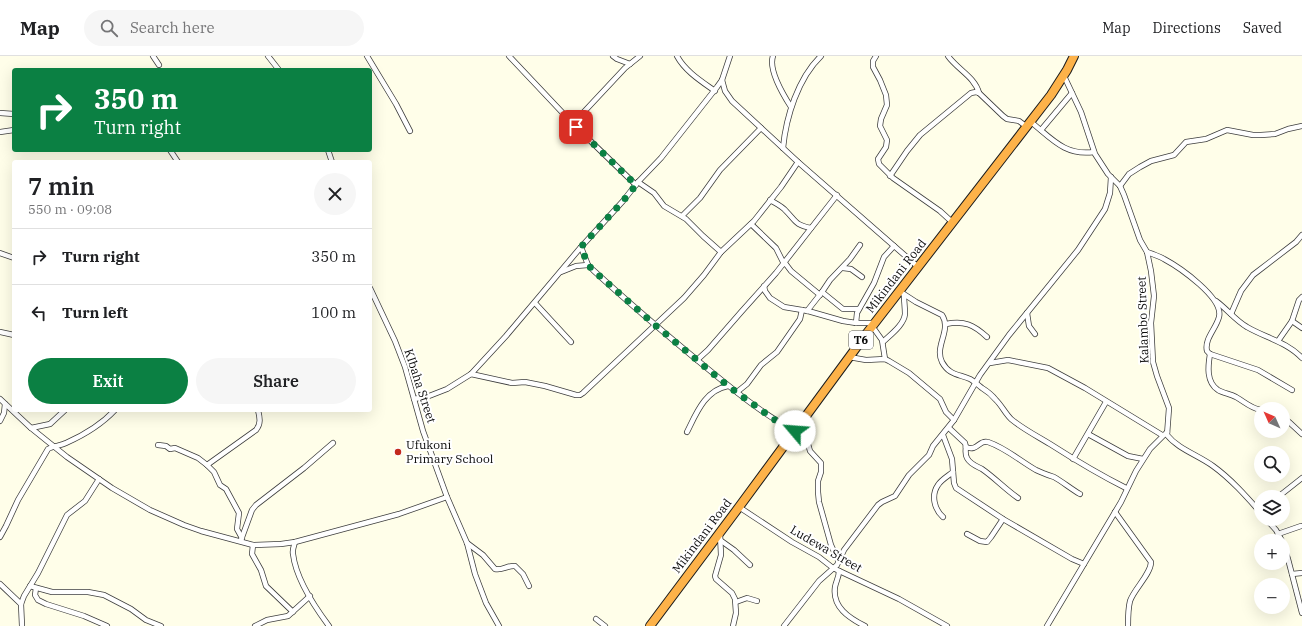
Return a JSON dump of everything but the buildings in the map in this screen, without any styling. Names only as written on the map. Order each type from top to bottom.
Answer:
[{"type":"highway","name":"Mikindani Road","points":[[650,626],[720,536],[739,507],[873,324],[902,293],[917,266],[1052,95],[1074,56]]},
{"type":"street","points":[[153,56],[159,65]]},
{"type":"street","points":[[268,56],[277,68]]},
{"type":"street","points":[[367,56],[396,104],[410,131]]},
{"type":"street","points":[[509,56],[577,128],[637,183],[654,193],[664,206],[682,216],[721,252]]},
{"type":"street","points":[[613,56],[616,59],[630,64]]},
{"type":"street","points":[[577,128],[581,115],[630,64],[640,56]]},
{"type":"street","points":[[676,56],[696,78],[715,91]]},
{"type":"street","points":[[414,399],[429,396],[447,389],[471,374],[535,303],[581,247],[623,201],[637,183],[666,153],[715,91],[722,80],[730,56]]},
{"type":"street","points":[[773,56],[771,62],[772,68],[786,100],[791,107]]},
{"type":"street","points":[[783,148],[784,132],[791,107],[804,78],[821,56]]},
{"type":"street","points":[[876,56],[873,61],[873,67],[886,95],[887,105],[880,123],[887,140],[886,147],[879,156],[878,162],[890,176],[940,211],[952,222]]},
{"type":"street","points":[[948,56],[975,84],[979,94],[1007,119],[1029,124],[1041,130],[1067,150],[1082,154],[1094,152]]},
{"type":"street","name":"Kalambo Street","points":[[1064,76],[1084,119],[1094,152],[1111,177],[1120,186],[1140,240],[1147,252],[1154,296],[1151,323],[1153,362],[1170,415],[1166,432]]},
{"type":"street","points":[[722,80],[724,91],[728,97],[798,162],[917,266]]},
{"type":"street","points":[[890,176],[907,151],[925,130],[971,93],[976,92],[979,94]]},
{"type":"street","points":[[1041,130],[1072,93]]},
{"type":"street","points":[[0,114],[12,114]]},
{"type":"street","points":[[1120,186],[1129,174],[1140,166],[1174,155],[1186,142],[1206,139],[1227,130],[1261,135],[1275,134],[1302,126]]},
{"type":"street","points":[[682,216],[700,198],[720,170],[761,128]]},
{"type":"street","points":[[0,132],[12,130]]},
{"type":"street","points":[[171,152],[177,160]]},
{"type":"street","points":[[174,156],[175,152]]},
{"type":"street","points":[[471,374],[512,383],[525,382],[580,395],[597,381],[684,298],[721,252],[751,224],[781,187],[798,162]]},
{"type":"street","points":[[784,626],[819,581],[837,565],[838,560],[844,550],[878,505],[898,494],[906,479],[929,455],[933,446],[949,428],[976,383],[1009,335],[1078,250],[1106,208],[1110,193],[1111,177]]},
{"type":"street","points":[[697,360],[708,350],[784,263],[837,195]]},
{"type":"street","points":[[770,200],[786,211],[793,220],[800,225],[811,228]]},
{"type":"street","points":[[751,224],[776,248],[791,272],[843,309],[858,309]]},
{"type":"street","points":[[1231,314],[1241,291],[1252,275],[1296,242],[1302,235]]},
{"type":"street","points":[[737,392],[747,384],[763,363],[776,352],[800,319],[804,310],[821,294],[830,280],[842,268],[860,245]]},
{"type":"street","points":[[856,323],[858,309],[874,284],[884,257],[894,246]]},
{"type":"street","points":[[581,247],[588,265],[655,325],[728,386],[775,420],[795,431]]},
{"type":"street","points":[[1147,252],[1162,258],[1177,267],[1248,328],[1292,348],[1302,358]]},
{"type":"street","points":[[0,253],[12,257]]},
{"type":"street","points":[[560,272],[572,267],[588,265]]},
{"type":"street","points":[[842,268],[851,270],[862,277]]},
{"type":"street","points":[[764,286],[768,297],[781,306],[804,310],[843,321],[873,324],[883,342],[885,359]]},
{"type":"street","name":"KIbaha Street","points":[[372,292],[395,341],[405,367],[424,431],[447,496],[467,543],[475,574],[486,603],[499,626]]},
{"type":"street","points":[[902,293],[942,315],[946,324],[940,350],[940,357],[942,362],[953,374],[970,379],[976,383],[995,399],[1012,420],[1073,459],[1126,488]]},
{"type":"street","points":[[883,342],[904,320],[905,315],[902,293]]},
{"type":"street","points":[[1278,341],[1292,321],[1299,300],[1302,297]]},
{"type":"street","points":[[1214,300],[1219,311],[1219,317],[1207,343],[1207,351],[1210,354],[1210,378],[1218,390],[1236,397],[1254,407]]},
{"type":"street","points":[[535,303],[571,342]]},
{"type":"street","points":[[1027,313],[1029,326],[1035,334]]},
{"type":"street","points":[[1292,321],[1302,328]]},
{"type":"street","points":[[946,324],[952,322],[970,324],[976,327],[987,337]]},
{"type":"street","points":[[0,332],[12,335]]},
{"type":"street","points":[[1210,354],[1258,370],[1292,390]]},
{"type":"street","points":[[849,357],[866,360],[885,359],[909,373],[940,399],[946,412],[954,420]]},
{"type":"street","points":[[990,362],[1008,360],[1048,368],[1085,388],[1106,402],[1142,422],[1162,436]]},
{"type":"street","points":[[687,432],[696,412],[705,400],[719,388],[728,386]]},
{"type":"street","points":[[0,399],[12,411]]},
{"type":"street","points":[[1073,459],[1106,402]]},
{"type":"street","points":[[0,421],[3,417],[5,404]]},
{"type":"street","points":[[13,412],[30,428],[55,448],[99,479],[150,510],[184,525],[241,540],[253,545],[295,542],[400,514],[447,496]]},
{"type":"street","points":[[30,428],[50,424],[63,412]]},
{"type":"street","points":[[0,536],[18,500],[38,469],[48,449],[51,447],[55,448],[86,433],[99,425],[111,412]]},
{"type":"street","points":[[207,465],[256,430],[260,425],[258,412]]},
{"type":"street","points":[[802,422],[810,451],[821,463],[821,472],[818,481],[818,496],[831,546],[838,560]]},
{"type":"street","points":[[1290,423],[1302,434]]},
{"type":"street","points":[[949,428],[965,443],[966,456],[971,463],[989,474],[1004,488],[1018,498]]},
{"type":"street","points":[[1047,626],[1121,502],[1126,488],[1143,459],[1166,432],[1173,441],[1218,470],[1254,505]]},
{"type":"street","points":[[1088,434],[1128,456],[1143,459]]},
{"type":"street","points":[[943,435],[952,459],[956,488],[1003,519],[1072,559],[1084,564]]},
{"type":"street","points":[[966,447],[976,447],[987,441],[1036,470],[1054,477],[1080,494]]},
{"type":"street","points":[[241,540],[252,510],[256,505],[304,468],[333,443]]},
{"type":"street","points":[[158,445],[166,446],[170,449],[175,448],[198,458],[214,472],[220,485],[226,489],[239,514],[237,529],[241,540]]},
{"type":"street","points":[[943,517],[935,506],[935,495],[938,484],[953,472]]},
{"type":"street","points":[[1287,490],[1302,478]]},
{"type":"street","points":[[22,626],[21,604],[24,596],[67,515],[85,501],[99,479]]},
{"type":"street","name":"Ludewa Street","points":[[739,507],[834,568],[899,599],[947,626]]},
{"type":"street","points":[[1115,512],[1144,552],[1151,565],[1147,574],[1130,600],[1128,626]]},
{"type":"street","points":[[967,534],[980,541],[987,542],[992,537],[1003,519]]},
{"type":"street","points":[[1272,526],[1278,534],[1301,526]]},
{"type":"street","points":[[720,536],[750,564]]},
{"type":"street","points":[[720,536],[721,555],[716,577],[732,593],[736,602],[736,613],[733,626]]},
{"type":"street","points":[[295,542],[292,553],[296,570],[329,626]]},
{"type":"street","points":[[467,543],[483,555],[495,569],[515,566],[523,574],[529,586]]},
{"type":"street","points":[[253,545],[252,554],[261,570],[266,586],[293,612]]},
{"type":"street","points":[[1290,568],[1302,613]]},
{"type":"street","points":[[840,571],[835,591],[838,605],[845,615],[865,626]]},
{"type":"street","points":[[1292,574],[1302,573]]},
{"type":"street","points":[[0,584],[21,604]]},
{"type":"street","points":[[30,586],[52,592],[88,592],[104,595],[131,609],[146,620],[160,626]]},
{"type":"street","points":[[36,588],[35,595],[38,600],[98,621],[107,626]]},
{"type":"street","points":[[255,626],[267,620],[287,617],[310,596]]},
{"type":"street","points":[[736,602],[747,598],[757,601]]},
{"type":"street","points":[[596,619],[605,626]]},
{"type":"place","name":"Ufukoni Primary School","points":[[398,452]]},
{"type":"route","points":[[576,127],[636,185],[581,247],[588,265],[618,293],[709,369],[720,380],[775,420],[795,431]]}]
